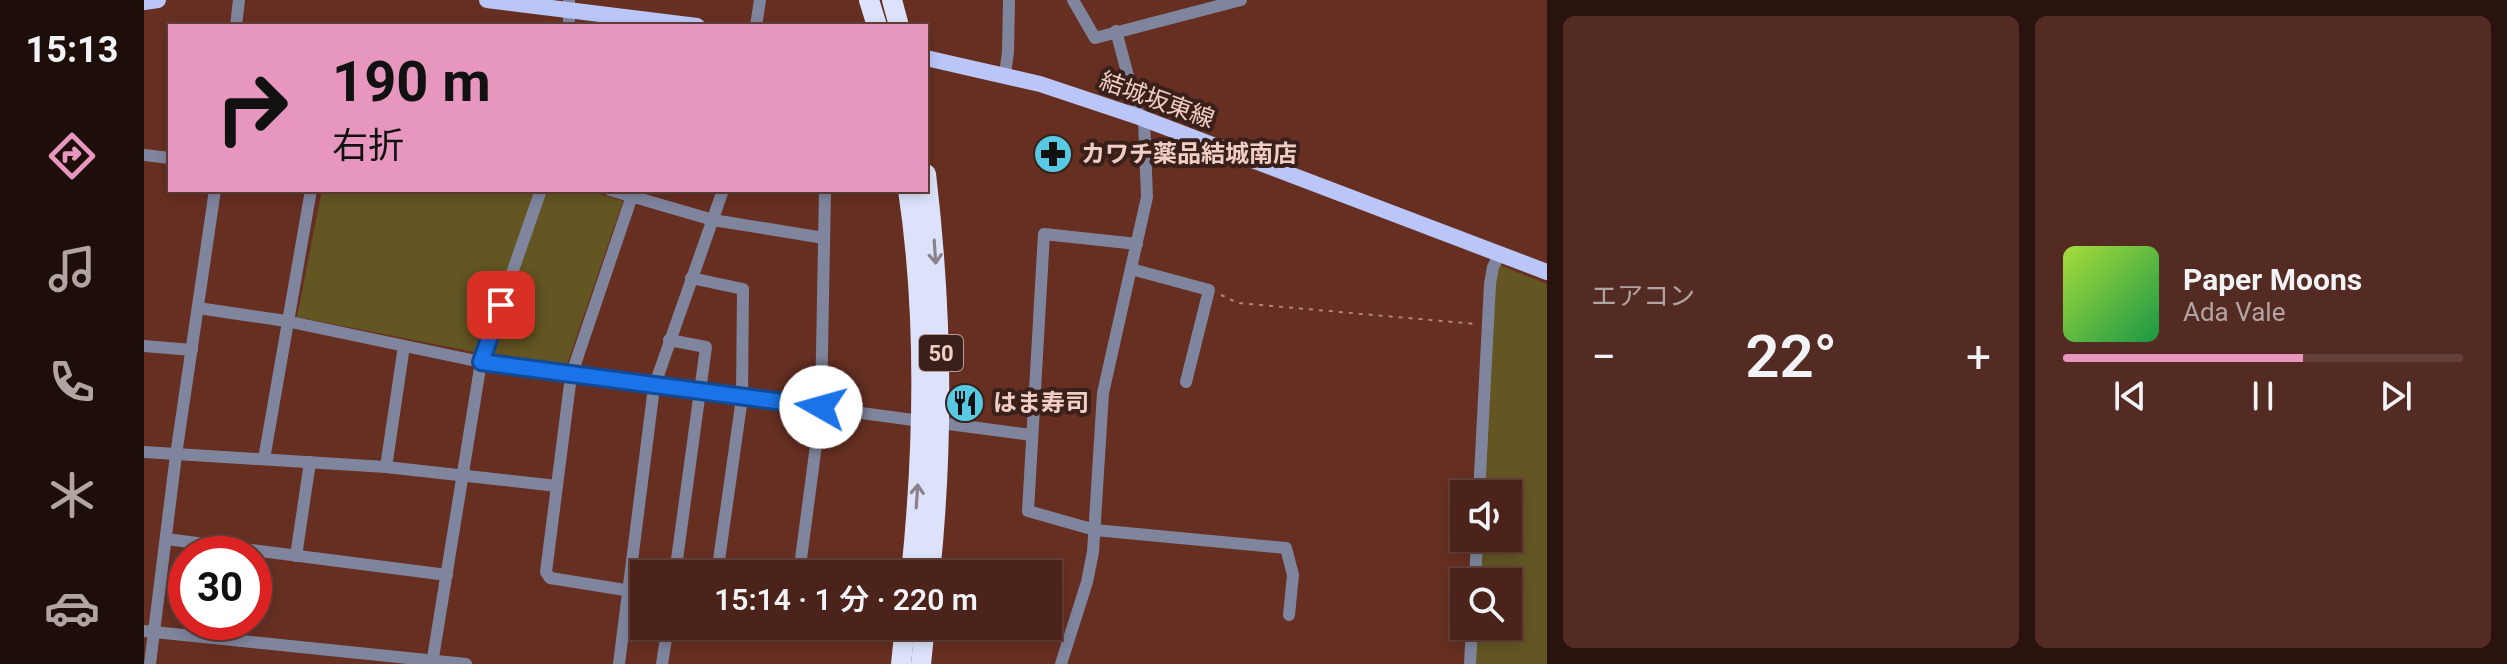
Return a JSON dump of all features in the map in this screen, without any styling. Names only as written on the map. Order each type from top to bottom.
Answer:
[{"type":"highway","points":[[869,0],[876,24]]},
{"type":"highway","points":[[892,0],[898,24]]},
{"type":"highway","name":"50","points":[[913,560],[941,337],[928,190]]},
{"type":"highway","name":"50","points":[[908,192],[931,422],[930,560]]},
{"type":"highway","points":[[901,664],[904,640]]},
{"type":"highway","points":[[921,664],[924,640]]},
{"type":"main road","points":[[144,2],[158,0]]},
{"type":"main road","points":[[487,0],[679,24]]},
{"type":"main road","name":"結城坂東線","points":[[928,58],[1005,74],[1142,118],[1547,272]]},
{"type":"street","points":[[236,24],[239,0]]},
{"type":"street","points":[[756,24],[760,0]]},
{"type":"street","points":[[1005,74],[1009,0]]},
{"type":"street","points":[[1073,0],[1095,38],[1241,0]]},
{"type":"street","points":[[1061,664],[1087,582],[1095,530],[1103,393],[1147,197],[1142,118],[1116,31]]},
{"type":"street","points":[[144,155],[168,158]]},
{"type":"street","points":[[150,664],[149,631],[166,539],[215,192]]},
{"type":"street","points":[[264,459],[311,192]]},
{"type":"street","points":[[433,662],[481,362],[540,192]]},
{"type":"street","points":[[617,192],[713,220],[824,238]]},
{"type":"street","points":[[619,664],[654,387],[722,192]]},
{"type":"street","points":[[801,560],[821,407],[825,192]]},
{"type":"street","points":[[629,590],[550,578],[546,572],[571,376],[632,196]]},
{"type":"street","points":[[1137,244],[1044,234],[1028,511],[1095,530],[1286,548],[1293,575],[1289,615]]},
{"type":"street","points":[[1480,480],[1491,275],[1500,254]]},
{"type":"street","points":[[1131,269],[1209,290],[1186,382]]},
{"type":"street","points":[[691,278],[743,289],[742,398],[719,560]]},
{"type":"street","points":[[198,308],[286,321],[481,362],[571,376],[1031,435]]},
{"type":"street","points":[[669,340],[706,347],[677,560]]},
{"type":"street","points":[[144,346],[192,350]]},
{"type":"street","points":[[386,467],[404,346]]},
{"type":"street","points":[[144,452],[386,467],[557,486]]},
{"type":"street","points":[[296,556],[310,462]]},
{"type":"street","points":[[166,539],[447,575]]},
{"type":"street","points":[[149,631],[466,664]]},
{"type":"street","points":[[662,664],[666,640]]},
{"type":"street","points":[[1470,664],[1471,640]]},
{"type":"path","points":[[1209,290],[1238,303],[1488,325]]},
{"type":"shaded area","points":[[322,192],[593,192],[623,201],[565,370],[297,317]]},
{"type":"shaded area","points":[[1499,265],[1547,284],[1547,664],[1474,664],[1475,640],[1522,640],[1522,568],[1479,568],[1479,552],[1522,552],[1522,480],[1484,480],[1493,282]]},
{"type":"place","name":"カワチ薬品結城南店","points":[[1053,154]]},
{"type":"place","name":"はま寿司","points":[[965,403]]},
{"type":"route","points":[[501,305],[481,362],[821,407]]}]
